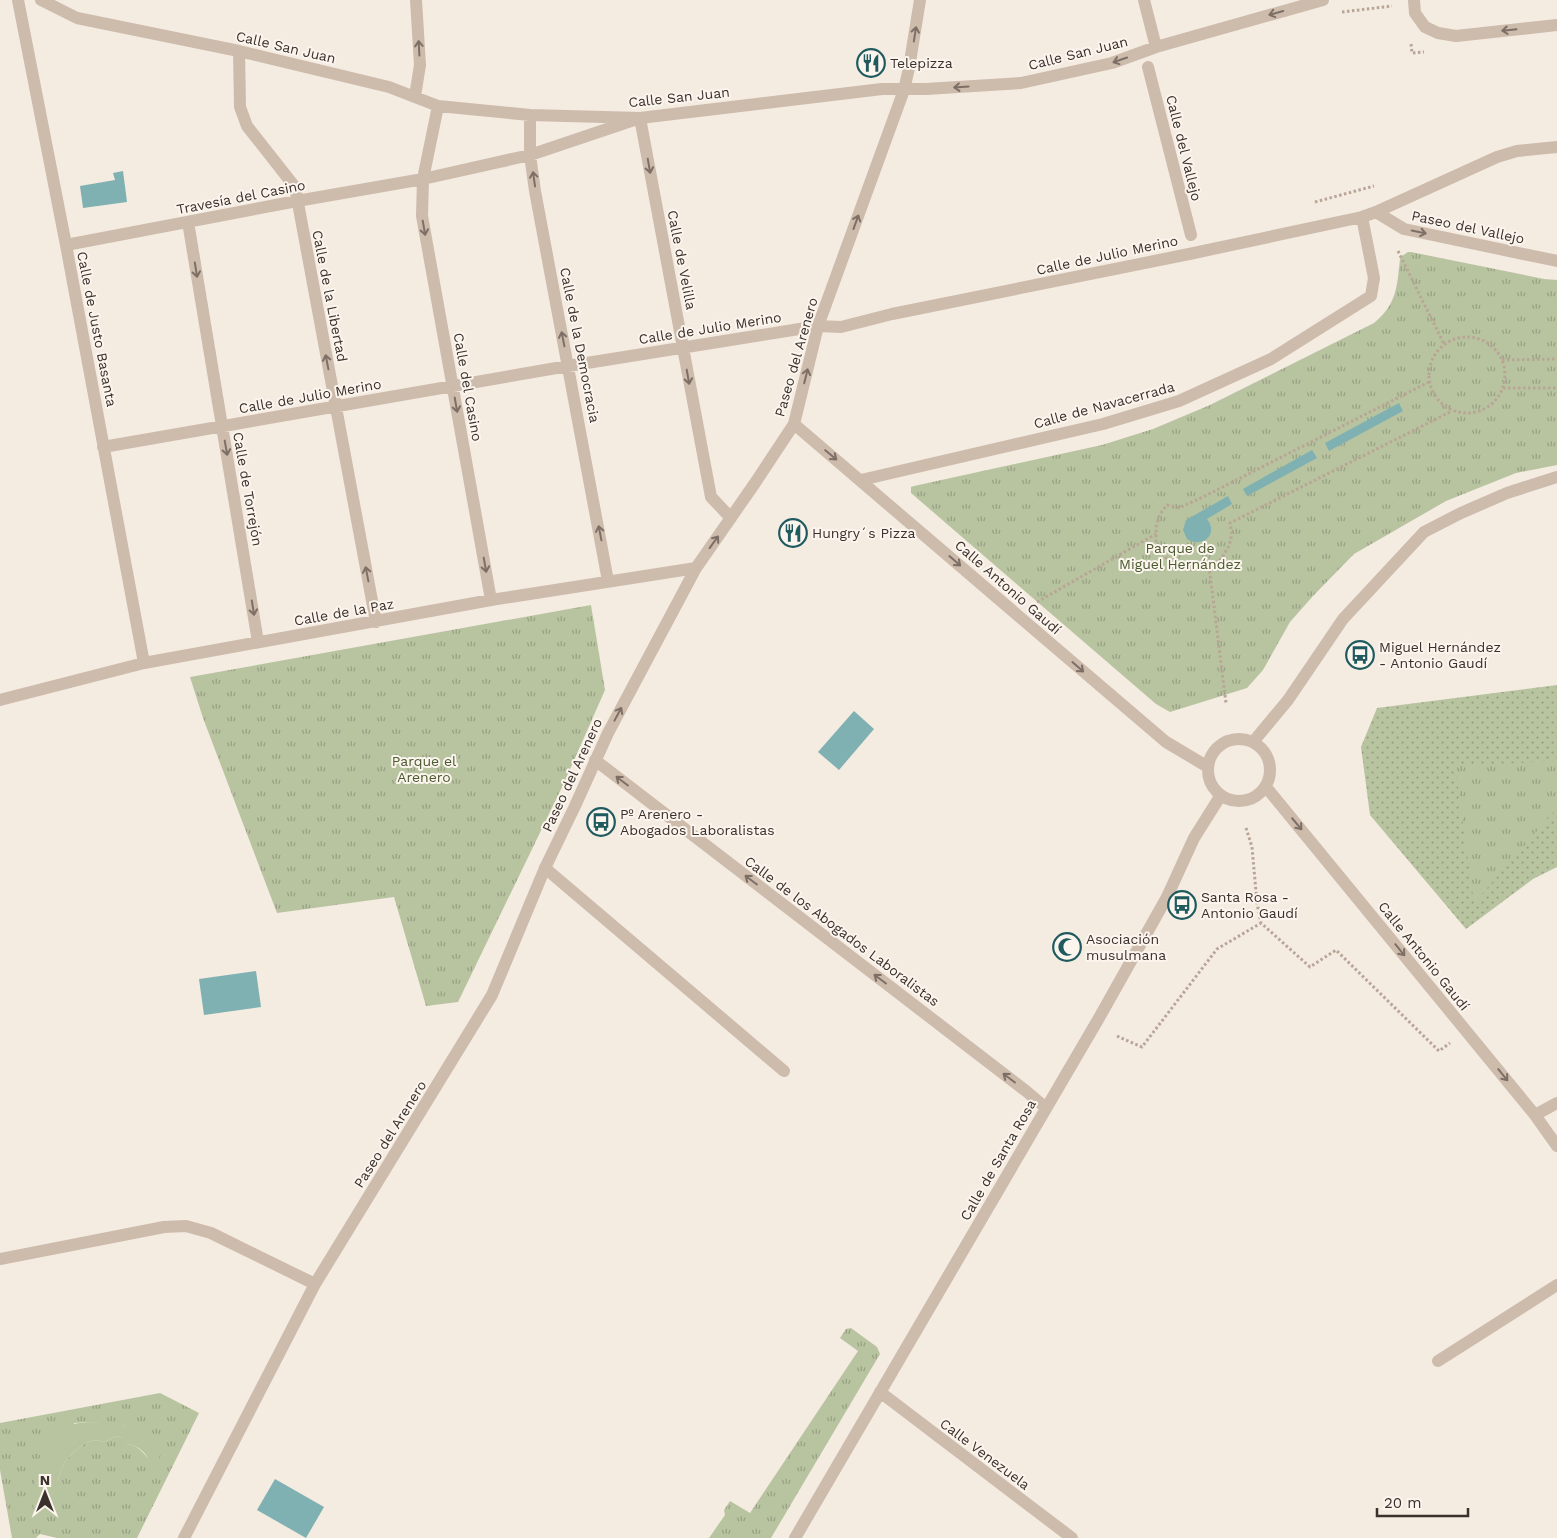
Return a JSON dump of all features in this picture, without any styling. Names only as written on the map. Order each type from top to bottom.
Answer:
[{"type":"street","name":"Calle de Justo Basanta","points":[[18,0],[144,664]]},
{"type":"street","name":"Calle San Juan","points":[[41,0],[77,18],[239,51],[390,87],[438,106],[530,115],[640,118],[882,89],[904,90],[1020,83],[1112,63],[1156,47],[1323,0]]},
{"type":"street","points":[[415,96],[420,65],[416,0]]},
{"type":"street","name":"Paseo del Arenero","points":[[184,1538],[315,1284],[492,995],[545,868],[595,760],[696,568],[794,424],[818,326],[904,90],[920,0]]},
{"type":"street","points":[[1144,0],[1156,47]]},
{"type":"street","points":[[1414,0],[1415,13],[1425,27],[1438,34],[1456,36],[1557,25]]},
{"type":"street","name":"Calle de la Libertad","points":[[239,51],[240,107],[247,126],[294,187],[376,622]]},
{"type":"street","name":"Calle del Vallejo","points":[[1148,67],[1191,235]]},
{"type":"street","points":[[423,179],[438,106]]},
{"type":"street","name":"Calle de la Democracia","points":[[530,115],[530,155],[535,192],[608,581]]},
{"type":"street","name":"Travesía del Casino","points":[[66,245],[423,179],[530,155],[640,118]]},
{"type":"street","name":"Calle de Velilla","points":[[640,118],[711,497],[731,518]]},
{"type":"street","name":"Calle de Julio Merino","points":[[104,447],[568,366],[818,326],[842,327],[892,314],[1362,217],[1497,157],[1517,151],[1557,147]]},
{"type":"street","name":"Calle del Casino","points":[[423,179],[422,216],[491,600]]},
{"type":"street","name":"Paseo del Vallejo","points":[[1376,212],[1404,229],[1557,261]]},
{"type":"street","name":"Calle de Navacerrada","points":[[861,480],[1103,424],[1179,402],[1272,359],[1371,296],[1374,278],[1362,217]]},
{"type":"street","name":"Calle de Torrejón","points":[[188,222],[258,642]]},
{"type":"street","name":"Calle Antonio Gaudí","points":[[794,424],[1166,742],[1208,767]]},
{"type":"street","points":[[1253,742],[1288,700],[1343,619],[1424,532],[1506,493],[1557,477]]},
{"type":"street","name":"Calle de la Paz","points":[[0,700],[144,664],[258,642],[491,600],[696,568]]},
{"type":"street","points":[[1242,739],[1253,742],[1264,751],[1270,763],[1270,776],[1266,787],[1254,797],[1237,801],[1221,795],[1211,784],[1208,767],[1214,752],[1221,744],[1230,740],[1242,739]]},
{"type":"street","name":"Calle de los Abogados Laboralistas","points":[[595,760],[1019,1085],[1046,1108]]},
{"type":"street","name":"Calle Antonio Gaudí","points":[[1266,787],[1536,1115],[1557,1146]]},
{"type":"street","name":"Calle de Santa Rosa","points":[[795,1538],[1167,897],[1194,838],[1221,795]]},
{"type":"street","points":[[545,868],[784,1071]]},
{"type":"street","points":[[1536,1115],[1557,1103]]},
{"type":"street","points":[[0,1259],[164,1227],[186,1226],[211,1233],[315,1284]]},
{"type":"street","points":[[1438,1361],[1557,1285]]},
{"type":"street","name":"Calle Venezuela","points":[[880,1392],[1072,1538]]},
{"type":"path","points":[[1341,12],[1398,6]]},
{"type":"path","points":[[1409,36],[1412,53],[1430,52]]},
{"type":"path","points":[[1308,204],[1376,186]]},
{"type":"path","points":[[1395,244],[1444,344]]},
{"type":"path","points":[[1476,338],[1495,350],[1502,360],[1505,379],[1503,388],[1488,407],[1464,414],[1452,411],[1441,404],[1433,394],[1428,371],[1431,361],[1444,344],[1454,339],[1476,338]]},
{"type":"path","points":[[1502,360],[1557,359]]},
{"type":"path","points":[[1429,382],[1207,495],[1179,508],[1167,505],[1160,514],[1156,527],[1156,541],[1165,558],[1179,568],[1204,569],[1220,560],[1229,546],[1232,534],[1230,523],[1452,411]]},
{"type":"path","points":[[1503,388],[1557,388]]},
{"type":"path","points":[[1032,605],[1156,534]]},
{"type":"path","points":[[1209,566],[1226,703]]},
{"type":"path","points":[[1246,828],[1252,847],[1257,903],[1261,923],[1310,967],[1336,950],[1439,1051],[1466,1030]]},
{"type":"path","points":[[1118,1036],[1142,1047],[1217,949],[1261,923]]},
{"type":"green space","name":"Parque de Miguel Hernández","points":[[1408,252],[1557,280],[1557,465],[1516,473],[1446,501],[1354,554],[1290,622],[1263,670],[1247,688],[1170,712],[1156,704],[911,493],[911,487],[914,486],[1102,445],[1153,429],[1210,405],[1374,323],[1382,316],[1392,302],[1397,287],[1400,259]]},
{"type":"green space","name":"Parque el Arenero","points":[[591,605],[605,690],[564,783],[458,1002],[426,1006],[394,897],[277,913],[203,718],[190,677]]},
{"type":"green space","points":[[1557,685],[1557,867],[1533,879],[1466,929],[1370,815],[1361,747],[1377,708]]},
{"type":"green space","points":[[1557,761],[1557,808],[1474,903],[1455,766]]},
{"type":"green space","points":[[851,1328],[877,1347],[880,1354],[771,1538],[709,1538],[725,1515],[724,1510],[730,1501],[750,1513],[858,1351],[840,1338],[846,1329]]},
{"type":"green space","points":[[160,1393],[199,1413],[137,1538],[57,1538],[40,1534],[36,1538],[12,1538],[0,1470],[0,1423]],"holes":[[[91,1422],[101,1425],[125,1425],[157,1466],[141,1450],[128,1444],[124,1438],[116,1436],[104,1442],[96,1440],[87,1442],[75,1451],[64,1463],[57,1482],[74,1423]]]},
{"type":"green space","points":[[91,1422],[123,1425],[134,1429],[160,1455],[157,1466],[152,1472],[149,1461],[142,1450],[128,1444],[123,1438],[116,1436],[104,1442],[96,1440],[87,1442],[64,1463],[57,1482],[59,1503],[33,1508],[35,1476],[41,1453],[46,1443],[52,1435],[64,1427]]},
{"type":"water","points":[[123,171],[127,202],[83,208],[80,186],[115,180],[113,173]]},
{"type":"water","points":[[1399,403],[1403,411],[1329,451],[1325,443]]},
{"type":"water","points":[[1312,450],[1317,458],[1247,496],[1243,489]]},
{"type":"water","points":[[1228,496],[1232,504],[1207,519],[1211,530],[1208,538],[1199,542],[1187,539],[1183,530],[1186,520]]},
{"type":"water","points":[[854,711],[874,729],[839,770],[818,752]]},
{"type":"water","points":[[256,971],[261,1007],[204,1015],[199,979]]},
{"type":"water","points":[[275,1479],[324,1507],[306,1538],[257,1510]]},
{"type":"place","name":"Telepizza","points":[[871,63]]},
{"type":"place","name":"Hungry´s Pizza","points":[[793,533]]},
{"type":"place","name":"Miguel Hernández - Antonio Gaudí","points":[[1360,655]]},
{"type":"place","name":"Pº Arenero - Abogados Laboralistas","points":[[601,822]]},
{"type":"place","name":"Santa Rosa - Antonio Gaudí","points":[[1182,905]]},
{"type":"place","name":"Asociación musulmana","points":[[1067,947]]}]
